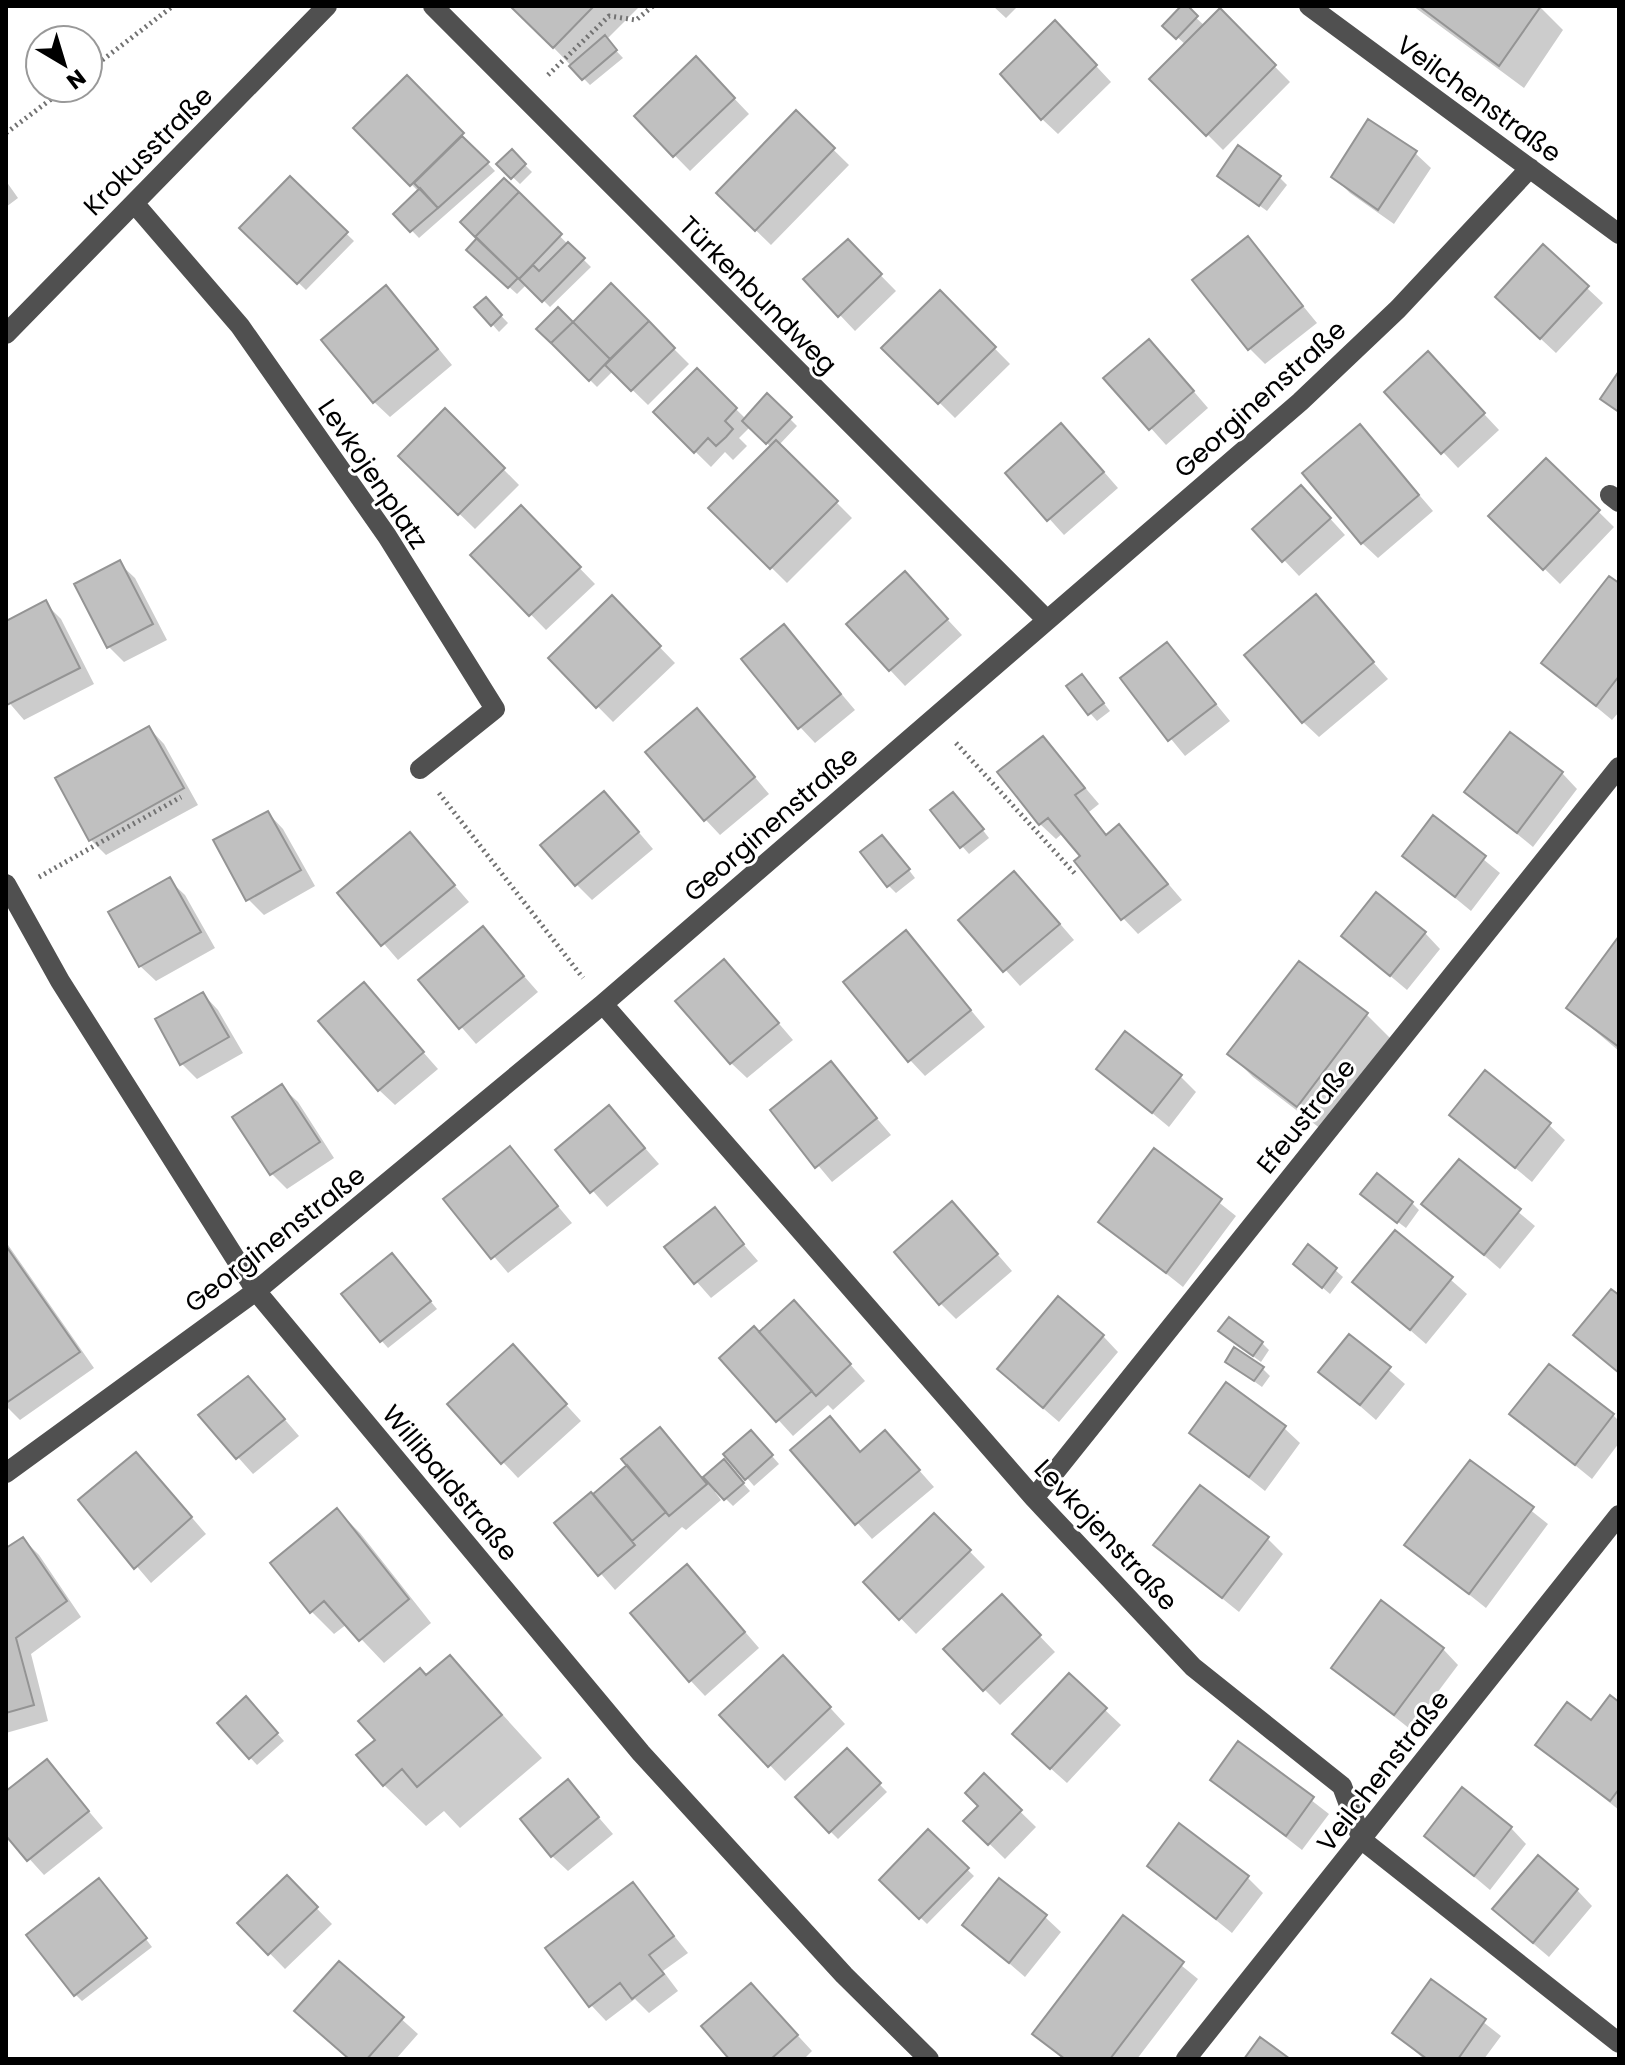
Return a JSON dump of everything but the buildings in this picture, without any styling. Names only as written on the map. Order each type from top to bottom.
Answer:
[{"type":"street","name":"Krokusstraße","points":[[6,334],[327,6]]},
{"type":"street","name":"Türkenbundweg","points":[[433,6],[1047,620]]},
{"type":"street","name":"Veilchenstraße","points":[[1309,6],[1619,234]]},
{"type":"street","name":"Georginenstraße","points":[[6,1473],[256,1291],[603,1004],[1322,381],[1398,309],[1530,168]]},
{"type":"street","name":"Levkojenplatz","points":[[134,203],[240,326],[387,536],[495,709],[420,769]]},
{"type":"street","name":"Efeustraße","points":[[1034,1498],[1619,767]]},
{"type":"street","name":"Willibaldstraße","points":[[8,889],[60,981],[256,1291],[641,1753],[844,1975],[929,2059]]},
{"type":"street","name":"Levkojenstraße","points":[[603,1004],[1034,1498],[1193,1667],[1342,1786],[1362,1840]]},
{"type":"street","name":"Veilchenstraße","points":[[1186,2059],[1619,1515]]},
{"type":"street","points":[[1362,1840],[1619,2043]]},
{"type":"path","points":[[104,59],[173,6]]},
{"type":"path","points":[[525,98],[609,16],[636,20],[653,6]]},
{"type":"path","points":[[6,133],[45,104]]},
{"type":"path","points":[[934,718],[1077,876]]},
{"type":"path","points":[[420,769],[603,1004]]},
{"type":"path","points":[[8,889],[181,797]]}]
